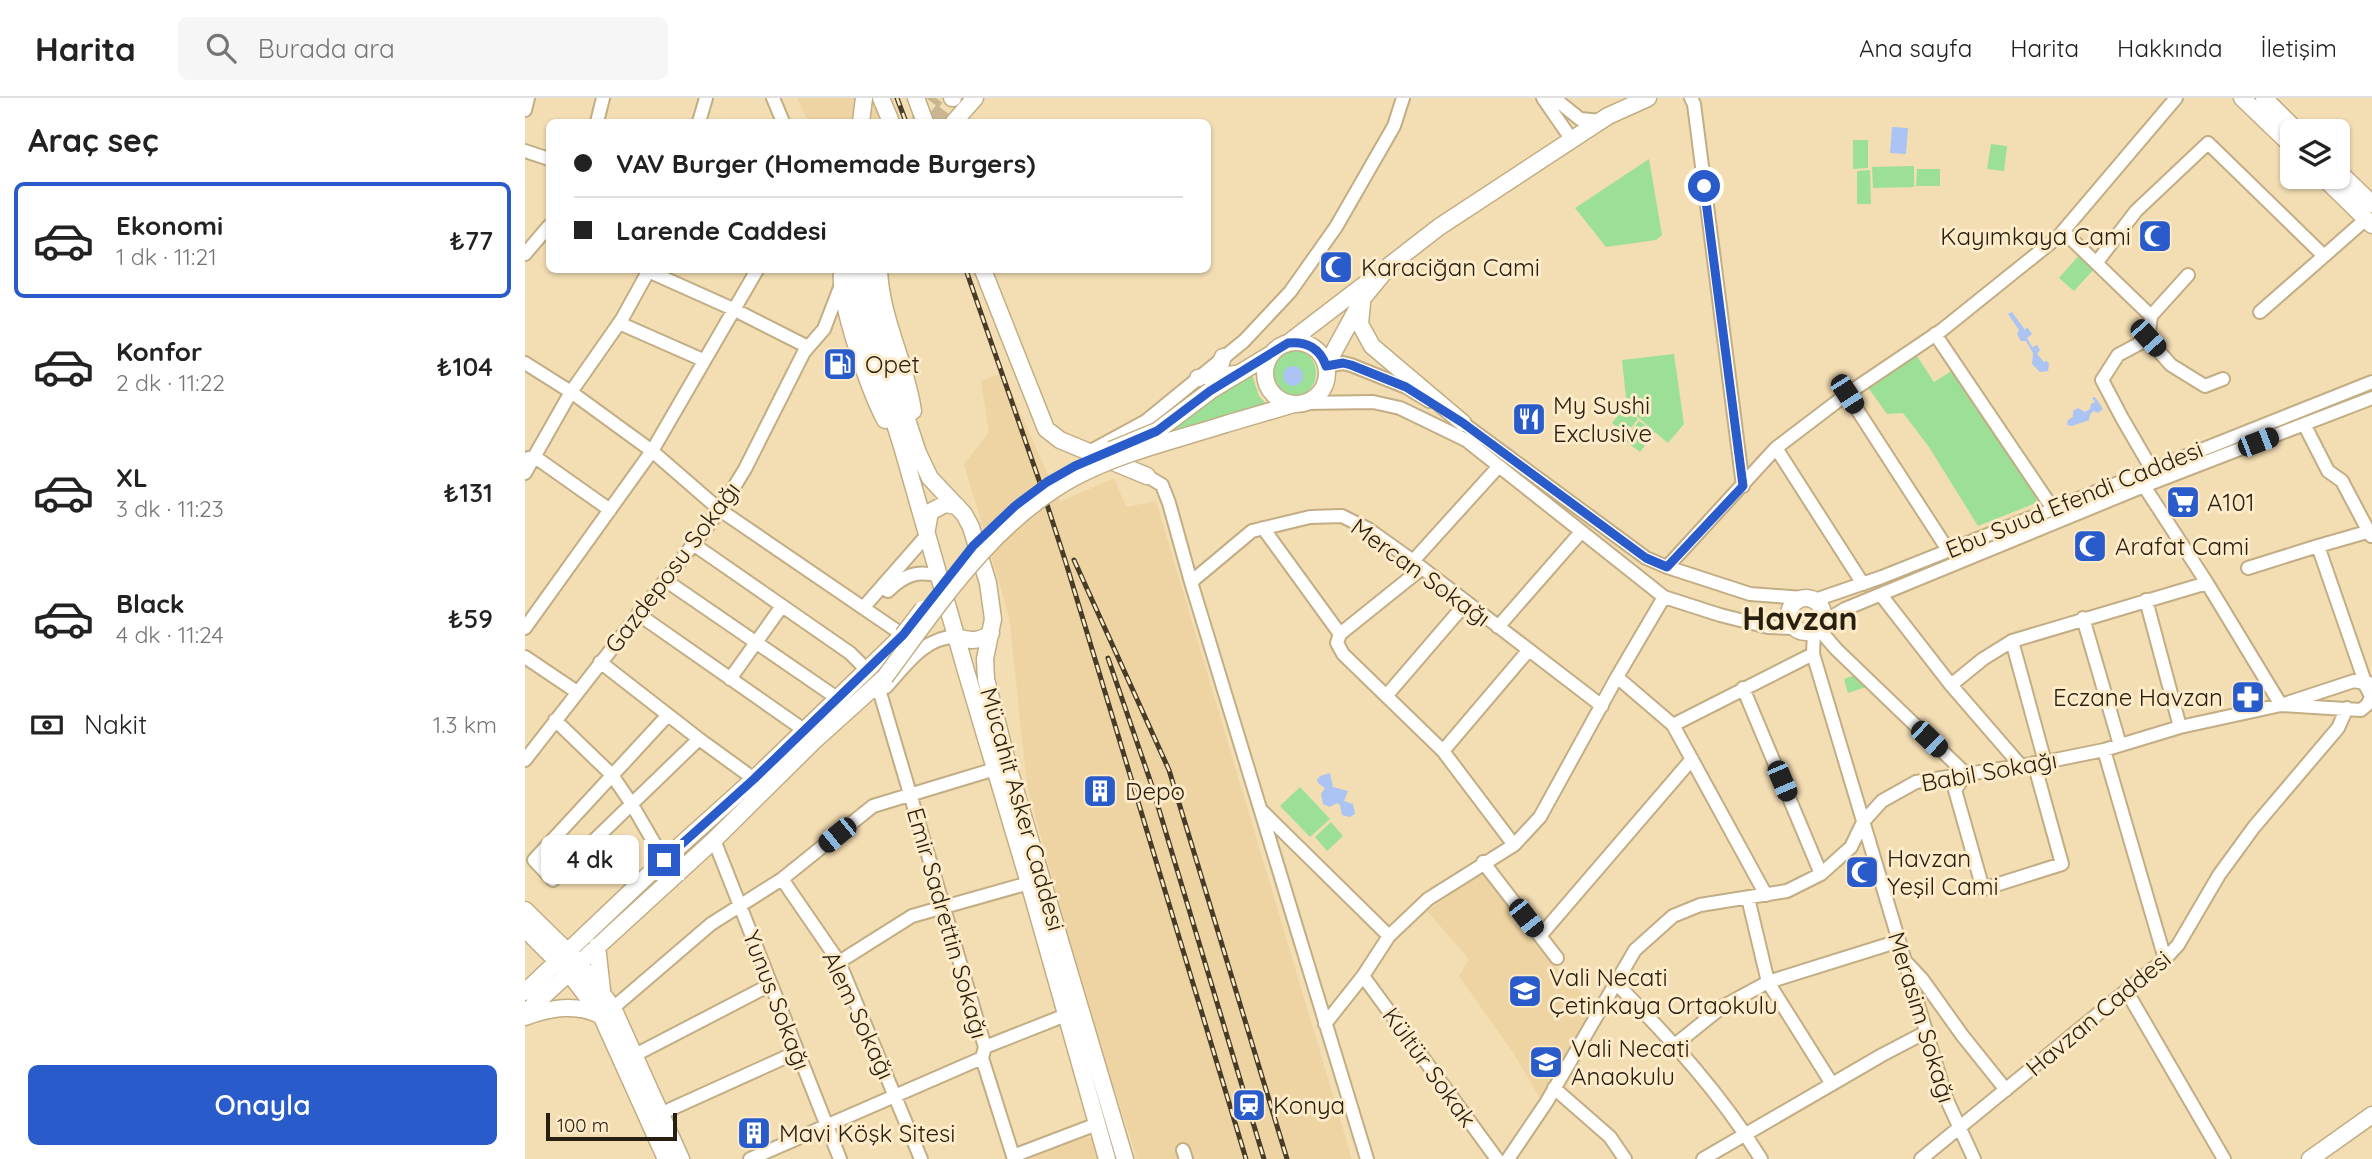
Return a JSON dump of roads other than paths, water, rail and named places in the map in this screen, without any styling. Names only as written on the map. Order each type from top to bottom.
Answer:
[{"type":"main road","points":[[861,119],[864,98]]},
{"type":"main road","points":[[881,98],[890,119]]},
{"type":"main road","points":[[916,98],[924,119]]},
{"type":"main road","points":[[957,119],[975,98]]},
{"type":"main road","points":[[525,1015],[568,962],[664,860],[754,779],[903,635],[973,546],[1024,499],[1075,466],[1157,431],[1213,383],[1238,374],[1288,343],[1439,227],[1601,121],[1648,98]]},
{"type":"main road","points":[[2242,98],[2280,135]]},
{"type":"main road","points":[[2264,98],[2285,119]]},
{"type":"main road","points":[[2275,98],[2281,115]]},
{"type":"main road","points":[[2350,188],[2370,216]]},
{"type":"main road","points":[[2337,189],[2370,216]]},
{"type":"main road","points":[[1326,366],[1363,298],[1390,265]]},
{"type":"main road","points":[[844,273],[852,328],[873,395],[884,418],[908,444]]},
{"type":"main road","name":"Mücahit Asker Caddesi","points":[[844,273],[908,444],[930,478],[957,506],[971,527],[988,583],[993,619],[985,659],[986,679],[1009,769],[1125,1159]]},
{"type":"main road","name":"Mücahit Asker Caddesi","points":[[867,273],[872,313],[908,444],[927,535],[1108,1159]]},
{"type":"main road","points":[[879,273],[886,314],[911,397],[908,444]]},
{"type":"main road","points":[[984,273],[1042,422],[1052,436],[1147,475]]},
{"type":"main road","points":[[1363,298],[1360,324],[1372,346],[1463,423]]},
{"type":"main road","points":[[546,930],[565,938],[590,941],[714,840],[857,701],[880,687],[982,552],[1038,501],[1075,478],[1107,463],[1314,398],[1322,389],[1326,378],[1326,366],[1321,355],[1300,342],[1288,343]]},
{"type":"main road","points":[[1271,354],[1265,371],[1266,383],[1277,398],[1299,403]]},
{"type":"main road","points":[[1213,383],[1223,357]]},
{"type":"main road","points":[[1198,378],[1213,383]]},
{"type":"main road","points":[[927,535],[930,512],[945,504],[957,506]]},
{"type":"main road","points":[[1809,599],[1822,609],[1823,619],[1817,627],[1804,632],[1794,628],[1789,618],[1793,603],[1809,599]]},
{"type":"main road","points":[[957,636],[975,640],[984,639],[991,633]]},
{"type":"main road","points":[[525,910],[546,930],[607,1011],[635,1055],[681,1159]]},
{"type":"main road","points":[[525,929],[603,992]]},
{"type":"main road","points":[[590,941],[607,1011],[666,1159]]},
{"type":"main road","points":[[525,992],[568,962]]},
{"type":"main road","points":[[525,1015],[562,1007],[607,1011]]},
{"type":"main road","points":[[2310,1159],[2372,1115]]},
{"type":"main road","points":[[2328,1159],[2372,1127]]},
{"type":"street","points":[[525,110],[528,98]]},
{"type":"street","points":[[598,119],[603,98]]},
{"type":"street","points":[[700,119],[706,98]]},
{"type":"street","points":[[773,98],[782,119]]},
{"type":"street","points":[[1089,452],[1146,421],[1244,341],[1290,292],[1336,227],[1394,126],[1403,98]]},
{"type":"street","points":[[1543,98],[1572,140]]},
{"type":"street","points":[[1554,98],[1580,119],[1601,121]]},
{"type":"street","points":[[1691,98],[1694,104],[1743,486]]},
{"type":"street","points":[[1667,567],[1776,448],[1847,394],[1935,334],[2063,231],[2176,98]]},
{"type":"street","points":[[2097,262],[2136,211],[2209,143],[2324,256]]},
{"type":"street","points":[[525,151],[546,158]]},
{"type":"street","points":[[2260,312],[2370,216]]},
{"type":"street","points":[[525,254],[546,230]]},
{"type":"street","points":[[2063,231],[2151,316]]},
{"type":"street","points":[[525,473],[530,458],[619,323],[647,273]]},
{"type":"street","points":[[655,273],[809,346]]},
{"type":"street","points":[[525,628],[652,451],[755,273]]},
{"type":"street","name":"Gazdeposu Sokağı","points":[[525,758],[720,510],[745,470],[809,346],[824,329],[835,306],[844,273]]},
{"type":"street","points":[[2188,275],[2151,316],[2148,338],[2171,365],[2205,386],[2223,379]]},
{"type":"street","points":[[619,323],[703,360]]},
{"type":"street","points":[[824,329],[836,324],[852,328]]},
{"type":"street","points":[[1935,334],[2053,509]]},
{"type":"street","points":[[2148,338],[2118,355],[2102,380],[2151,468]]},
{"type":"street","points":[[525,363],[574,388],[720,510],[903,635]]},
{"type":"street","name":"Ebu Suud Efendi Caddesi","points":[[1326,366],[1343,363],[1393,381],[1463,423],[1646,558],[1750,594],[1809,599],[1863,584],[2372,382]]},
{"type":"street","points":[[1847,394],[1948,550]]},
{"type":"street","name":"Ebu Suud Efendi Caddesi","points":[[1817,627],[1845,609],[2144,486],[2371,400]]},
{"type":"street","points":[[1299,403],[1373,402],[1400,408],[1466,440],[1664,597],[1768,627],[1794,628]]},
{"type":"street","points":[[2248,568],[2318,546],[2370,535],[2342,481],[2328,471],[2304,424]]},
{"type":"street","points":[[1776,448],[1863,584]]},
{"type":"street","points":[[530,458],[610,510]]},
{"type":"street","points":[[1499,466],[1417,565],[1340,634],[1337,643],[1343,654],[1443,751],[1514,845]]},
{"type":"street","points":[[1147,475],[1162,485],[1170,503],[1191,582],[1367,1159]]},
{"type":"street","points":[[2144,486],[2281,705],[2349,682],[2359,681],[2370,687]]},
{"type":"street","name":"Mercan Sokağı","points":[[1191,582],[1252,531],[1310,517],[1342,516],[1368,529],[1602,706]]},
{"type":"street","points":[[1263,528],[1340,634]]},
{"type":"street","points":[[1498,627],[1581,532]]},
{"type":"street","points":[[869,612],[927,535]]},
{"type":"street","points":[[693,544],[850,653],[866,669]]},
{"type":"street","points":[[2318,546],[2370,687],[2370,700],[2365,708],[2356,710],[2347,708],[2344,704],[2341,695],[2349,682]]},
{"type":"street","points":[[869,612],[898,582],[924,572],[939,576]]},
{"type":"street","points":[[665,580],[837,698]]},
{"type":"street","points":[[1951,685],[1983,659],[2012,641],[2207,583]]},
{"type":"street","points":[[1881,595],[1951,685],[2021,766]]},
{"type":"street","points":[[1325,1024],[1363,976],[1389,936],[1428,899],[1514,845],[1540,817],[1664,597]]},
{"type":"street","points":[[2146,600],[2180,727]]},
{"type":"street","points":[[1387,695],[1466,603]]},
{"type":"street","points":[[730,679],[782,606]]},
{"type":"street","points":[[638,614],[804,730]]},
{"type":"street","points":[[2084,618],[2120,746]]},
{"type":"street","points":[[1817,627],[1836,649],[1966,774],[1955,790],[1983,888],[2062,864],[2012,641]]},
{"type":"street","name":"Merasim Sokağı","points":[[1817,627],[1813,654],[1946,1098],[1974,1159]]},
{"type":"street","points":[[880,687],[883,689],[932,641],[946,636],[957,636]]},
{"type":"street","points":[[1443,751],[1528,651]]},
{"type":"street","points":[[1673,725],[1813,654]]},
{"type":"street","points":[[525,656],[577,692]]},
{"type":"street","points":[[600,662],[754,779]]},
{"type":"street","points":[[1617,677],[1673,725],[1766,895]]},
{"type":"street","name":"Emir Sadrettin Sokağı","points":[[880,687],[1013,1158]]},
{"type":"street","points":[[1743,688],[1821,874]]},
{"type":"street","name":"Babil Sokağı","points":[[1508,1159],[1554,1088],[1635,950],[1673,916],[1700,905],[1787,891],[1821,874],[1851,847],[1863,822],[1882,801],[1916,782],[2104,750],[2180,727],[2281,705],[2347,708]]},
{"type":"street","name":"Havzan Caddesi","points":[[1921,1159],[2165,959],[2178,945],[2219,875],[2240,846],[2338,728],[2347,708]]},
{"type":"street","points":[[668,715],[534,860],[553,880],[699,739]]},
{"type":"street","points":[[555,720],[612,775],[664,860]]},
{"type":"street","points":[[2104,750],[2165,959]]},
{"type":"street","points":[[1540,936],[1692,759]]},
{"type":"street","points":[[607,1011],[711,923],[782,879],[873,806],[995,769]]},
{"type":"street","points":[[1259,808],[1389,936]]},
{"type":"street","name":"Yunus Sokağı","points":[[714,840],[840,1159]]},
{"type":"street","points":[[1483,862],[1557,958]]},
{"type":"street","name":"Alem Sokağı","points":[[782,879],[839,962],[921,1159]]},
{"type":"street","points":[[839,962],[912,916],[1029,883]]},
{"type":"street","points":[[1748,898],[1767,982],[1832,1084]]},
{"type":"street","points":[[1676,1044],[1722,1007],[1767,982],[1899,941]]},
{"type":"street","points":[[1905,961],[1923,979],[1962,1035],[2006,1090]]},
{"type":"street","name":"Kültür Sokak","points":[[1363,976],[1497,1159]]},
{"type":"street","points":[[1616,983],[1676,1044],[1711,1085],[1761,1159]]},
{"type":"street","points":[[635,1055],[771,985]]},
{"type":"street","points":[[2127,992],[2224,1159]]},
{"type":"street","points":[[750,1159],[1066,1015]]},
{"type":"street","points":[[1703,1159],[1926,1032]]},
{"type":"street","points":[[660,1114],[797,1052]]},
{"type":"street","points":[[1554,1088],[1610,1137],[1625,1159]]},
{"type":"street","points":[[1013,1158],[1097,1124]]},
{"type":"water","points":[[1892,127],[1908,128],[1906,154],[1890,153]]},
{"type":"water","points":[[2012,312],[2025,330],[2027,327],[2032,334],[2027,338],[2032,347],[2037,345],[2040,350],[2037,354],[2049,364],[2048,371],[2040,372],[2032,364],[2033,353],[2026,341],[2021,341],[2017,334],[2019,330],[2008,314]]},
{"type":"water","points":[[1293,366],[1300,369],[1303,376],[1300,383],[1293,386],[1286,383],[1283,376],[1286,369]]},
{"type":"water","points":[[2095,397],[2103,409],[2090,414],[2087,421],[2067,425],[2068,420],[2073,417],[2073,411],[2078,408],[2085,412],[2090,409],[2095,402],[2092,398]]},
{"type":"water","points":[[1330,773],[1333,787],[1348,791],[1344,801],[1353,804],[1355,814],[1350,817],[1342,815],[1337,803],[1330,807],[1323,804],[1321,794],[1325,788],[1317,780]]},
{"type":"tunnel","points":[[920,119],[936,98]]},
{"type":"tunnel","points":[[935,119],[952,98]]},
{"type":"railway","points":[[897,98],[905,119]]},
{"type":"railway","points":[[967,273],[1066,563],[1246,1159]]},
{"type":"railway","points":[[1074,560],[1169,770],[1287,1159]]},
{"type":"railway","points":[[1108,658],[1151,783],[1264,1159]]},
{"type":"place","name":"Kayımkaya Cami","points":[[2155,236]]},
{"type":"place","name":"Karaciğan Cami","points":[[1336,267]]},
{"type":"place","name":"Opet","points":[[840,364]]},
{"type":"place","name":"My Sushi Exclusive","points":[[1529,419]]},
{"type":"place","name":"A101","points":[[2183,502]]},
{"type":"place","name":"Arafat Cami","points":[[2090,546]]},
{"type":"place","name":"Eczane Havzan","points":[[2248,697]]},
{"type":"place","name":"Depo","points":[[1100,791]]},
{"type":"place","name":"Havzan Yeşil Cami","points":[[1862,872]]},
{"type":"place","name":"Vali Necati Çetinkaya Ortaokulu","points":[[1525,991]]},
{"type":"place","name":"Vali Necati Anaokulu","points":[[1546,1062]]},
{"type":"place","name":"Konya","points":[[1249,1105]]},
{"type":"place","name":"Mavi Köşk Sitesi","points":[[754,1133]]},
{"type":"district","name":"Havzan","points":[[1800,618]]}]
